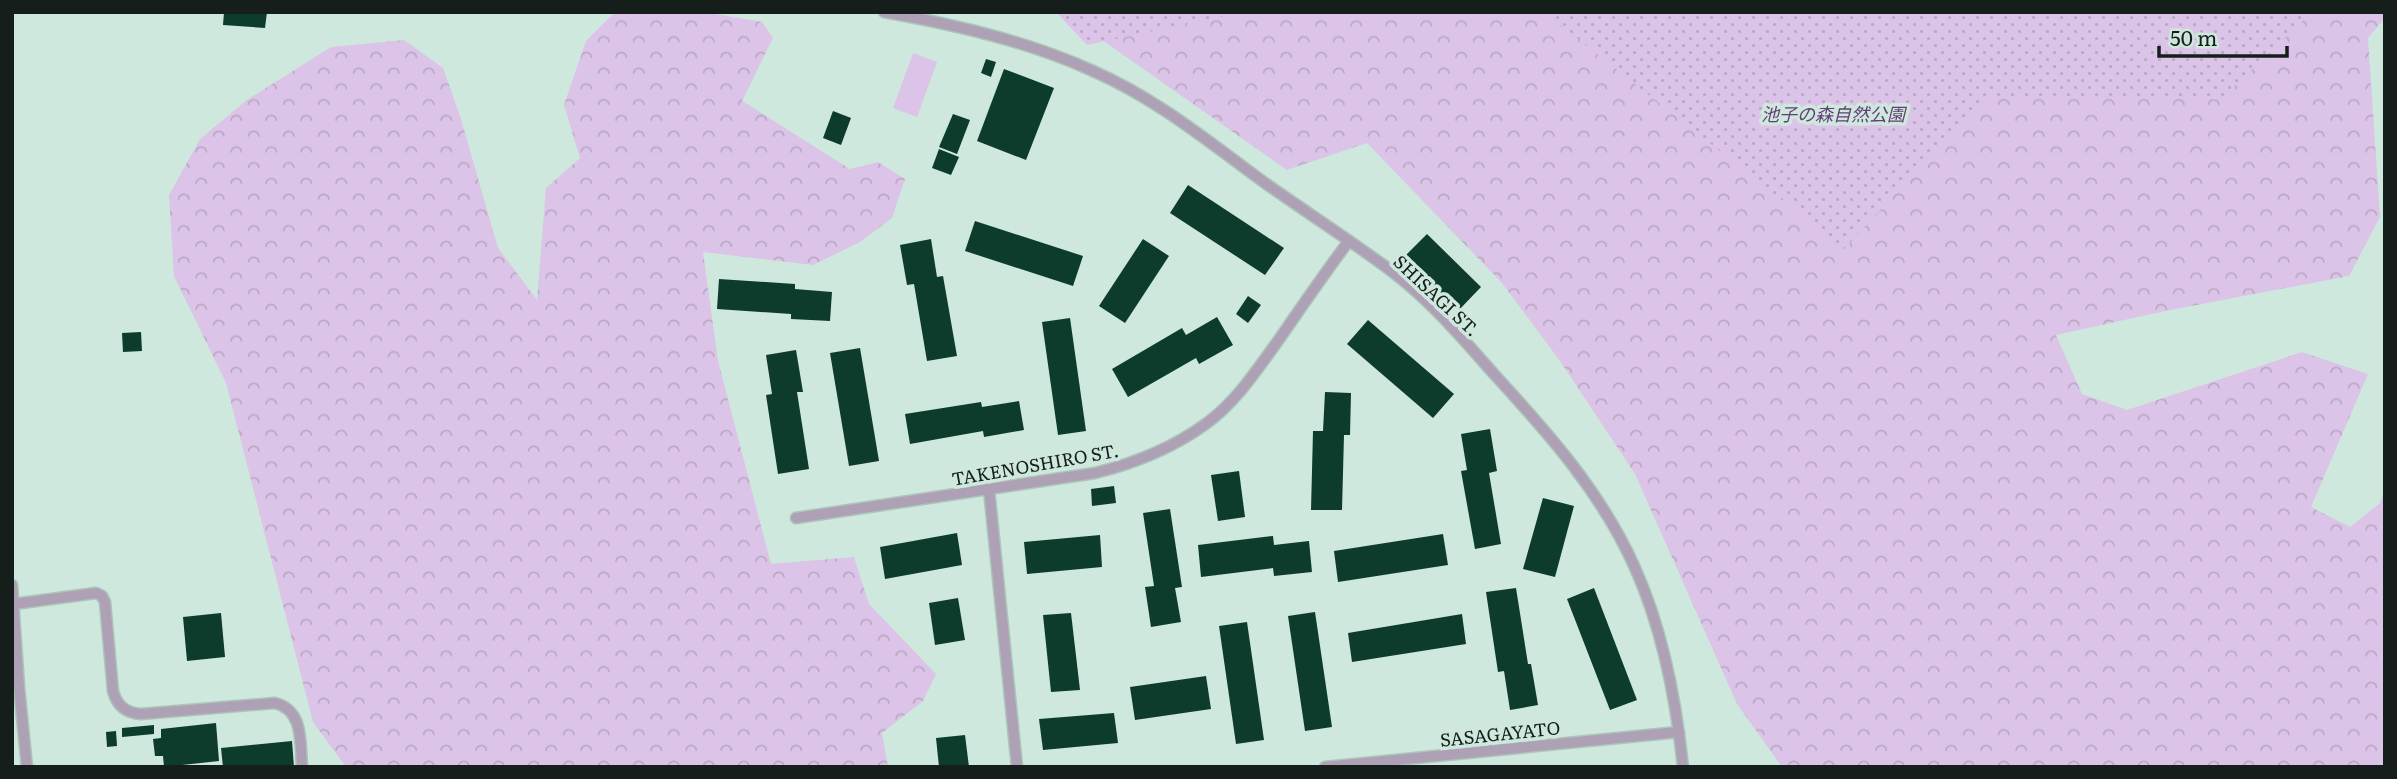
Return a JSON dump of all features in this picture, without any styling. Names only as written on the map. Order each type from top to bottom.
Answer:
[{"type":"lane","name":"SHISAGI ST.","points":[[884,12],[990,34],[1034,48],[1094,71],[1147,98],[1189,125],[1348,242],[1392,271],[1437,312],[1540,425],[1609,516],[1635,568],[1654,617],[1667,666],[1683,767]]},
{"type":"lane","name":"TAKENOSHIRO ST.","points":[[796,518],[1095,473],[1130,464],[1174,445],[1209,422],[1235,396],[1259,367],[1348,242]]},
{"type":"lane","points":[[989,489],[1017,767]]},
{"type":"lane","points":[[12,585],[19,699],[27,767]]},
{"type":"lane","points":[[14,604],[96,593],[102,596],[105,602],[113,691],[121,706],[130,713],[141,714],[275,703],[284,705],[296,718],[302,767]]},
{"type":"lane","name":"SASAGAYATO","points":[[1325,767],[1679,732]]},
{"type":"green space","points":[[615,12],[704,12],[762,22],[773,38],[742,101],[850,169],[878,162],[905,179],[892,218],[860,242],[813,265],[703,252],[718,361],[771,564],[854,557],[869,604],[936,674],[923,701],[882,733],[888,767],[346,767],[313,722],[226,383],[174,276],[169,195],[200,139],[247,100],[331,47],[404,40],[443,68],[461,119],[498,248],[537,300],[546,188],[580,158],[564,105],[586,41]]},
{"type":"green space","points":[[1056,12],[1243,12],[1087,45]]},
{"type":"green space","points":[[1103,12],[2385,12],[2385,18],[2368,38],[2380,217],[2349,276],[2056,335],[2082,394],[2127,410],[2302,352],[2368,374],[2311,507],[2350,527],[2380,503],[2385,489],[2385,767],[1782,767],[1737,704],[1635,474],[1560,361],[1502,283],[1367,143],[1287,170],[1095,35]]},
{"type":"green space","name":"池子の森自然公園","points":[[1544,12],[2312,12],[2221,99],[1986,97],[1844,249]]},
{"type":"green space","points":[[913,53],[937,62],[917,117],[893,108]]},
{"type":"building","points":[[224,12],[267,12],[265,28],[223,25]]},
{"type":"building","points":[[986,59],[996,62],[991,77],[981,73]]},
{"type":"building","points":[[1004,69],[1054,88],[1026,160],[977,141]]},
{"type":"building","points":[[833,111],[851,118],[841,145],[823,138]]},
{"type":"building","points":[[953,114],[970,120],[957,154],[939,147]]},
{"type":"building","points":[[939,149],[959,157],[951,175],[932,168]]},
{"type":"building","points":[[1188,185],[1284,248],[1265,275],[1170,213]]},
{"type":"building","points":[[975,221],[1083,256],[1073,286],[965,251]]},
{"type":"building","points":[[1427,234],[1481,287],[1458,311],[1404,257]]},
{"type":"building","points":[[931,239],[937,277],[943,276],[957,356],[927,361],[914,284],[907,285],[900,245]]},
{"type":"building","points":[[1143,239],[1169,256],[1125,323],[1099,306]]},
{"type":"building","points":[[719,279],[795,284],[795,289],[832,292],[830,321],[791,319],[791,314],[717,309]]},
{"type":"building","points":[[1248,296],[1261,305],[1248,323],[1236,314]]},
{"type":"building","points":[[1217,317],[1233,345],[1199,364],[1196,358],[1128,397],[1112,369],[1182,328],[1186,335]]},
{"type":"building","points":[[1070,318],[1086,431],[1058,435],[1042,322]]},
{"type":"building","points":[[1368,320],[1454,394],[1433,418],[1347,344]]},
{"type":"building","points":[[141,332],[142,351],[123,352],[122,333]]},
{"type":"building","points":[[860,348],[879,461],[849,466],[830,353]]},
{"type":"building","points":[[796,350],[803,392],[797,392],[809,469],[778,474],[766,395],[772,394],[766,355]]},
{"type":"building","points":[[1325,392],[1351,393],[1350,435],[1344,435],[1342,510],[1311,510],[1313,431],[1323,431]]},
{"type":"building","points":[[1019,401],[1024,430],[984,437],[983,431],[910,444],[905,414],[981,402],[982,407]]},
{"type":"building","points":[[1490,429],[1497,471],[1489,473],[1501,544],[1475,549],[1461,471],[1467,470],[1461,434]]},
{"type":"building","points":[[1239,471],[1245,517],[1218,521],[1211,475]]},
{"type":"building","points":[[1114,486],[1116,503],[1092,506],[1091,489]]},
{"type":"building","points":[[1543,498],[1574,506],[1555,577],[1523,569]]},
{"type":"building","points":[[1170,509],[1182,587],[1175,588],[1181,622],[1151,627],[1145,587],[1154,586],[1143,513]]},
{"type":"building","points":[[957,533],[962,565],[885,579],[880,547]]},
{"type":"building","points":[[1443,534],[1448,565],[1338,582],[1334,551]]},
{"type":"building","points":[[1100,535],[1102,567],[1027,574],[1024,542]]},
{"type":"building","points":[[1273,536],[1274,545],[1309,541],[1312,572],[1274,576],[1273,568],[1201,577],[1198,545]]},
{"type":"building","points":[[1516,588],[1528,664],[1531,664],[1538,705],[1510,710],[1504,671],[1498,672],[1486,592]]},
{"type":"building","points":[[1594,588],[1637,700],[1610,710],[1567,599]]},
{"type":"building","points":[[958,598],[965,640],[935,645],[929,603]]},
{"type":"building","points":[[1315,612],[1332,727],[1305,731],[1288,616]]},
{"type":"building","points":[[221,613],[225,657],[187,661],[183,617]]},
{"type":"building","points":[[1071,613],[1080,690],[1051,692],[1043,615]]},
{"type":"building","points":[[1462,614],[1466,644],[1352,662],[1348,633]]},
{"type":"building","points":[[1247,622],[1264,740],[1236,744],[1219,626]]},
{"type":"building","points":[[1206,676],[1211,709],[1135,720],[1130,687]]},
{"type":"building","points":[[1114,713],[1118,743],[1043,750],[1039,719]]},
{"type":"building","points":[[216,723],[219,761],[164,767],[163,756],[155,756],[153,739],[161,738],[161,729]]},
{"type":"building","points":[[154,725],[154,734],[122,737],[122,728]]},
{"type":"building","points":[[116,731],[117,746],[107,747],[106,732]]},
{"type":"building","points":[[965,735],[969,767],[939,767],[936,738]]},
{"type":"building","points":[[292,741],[294,767],[223,767],[221,748]]}]
